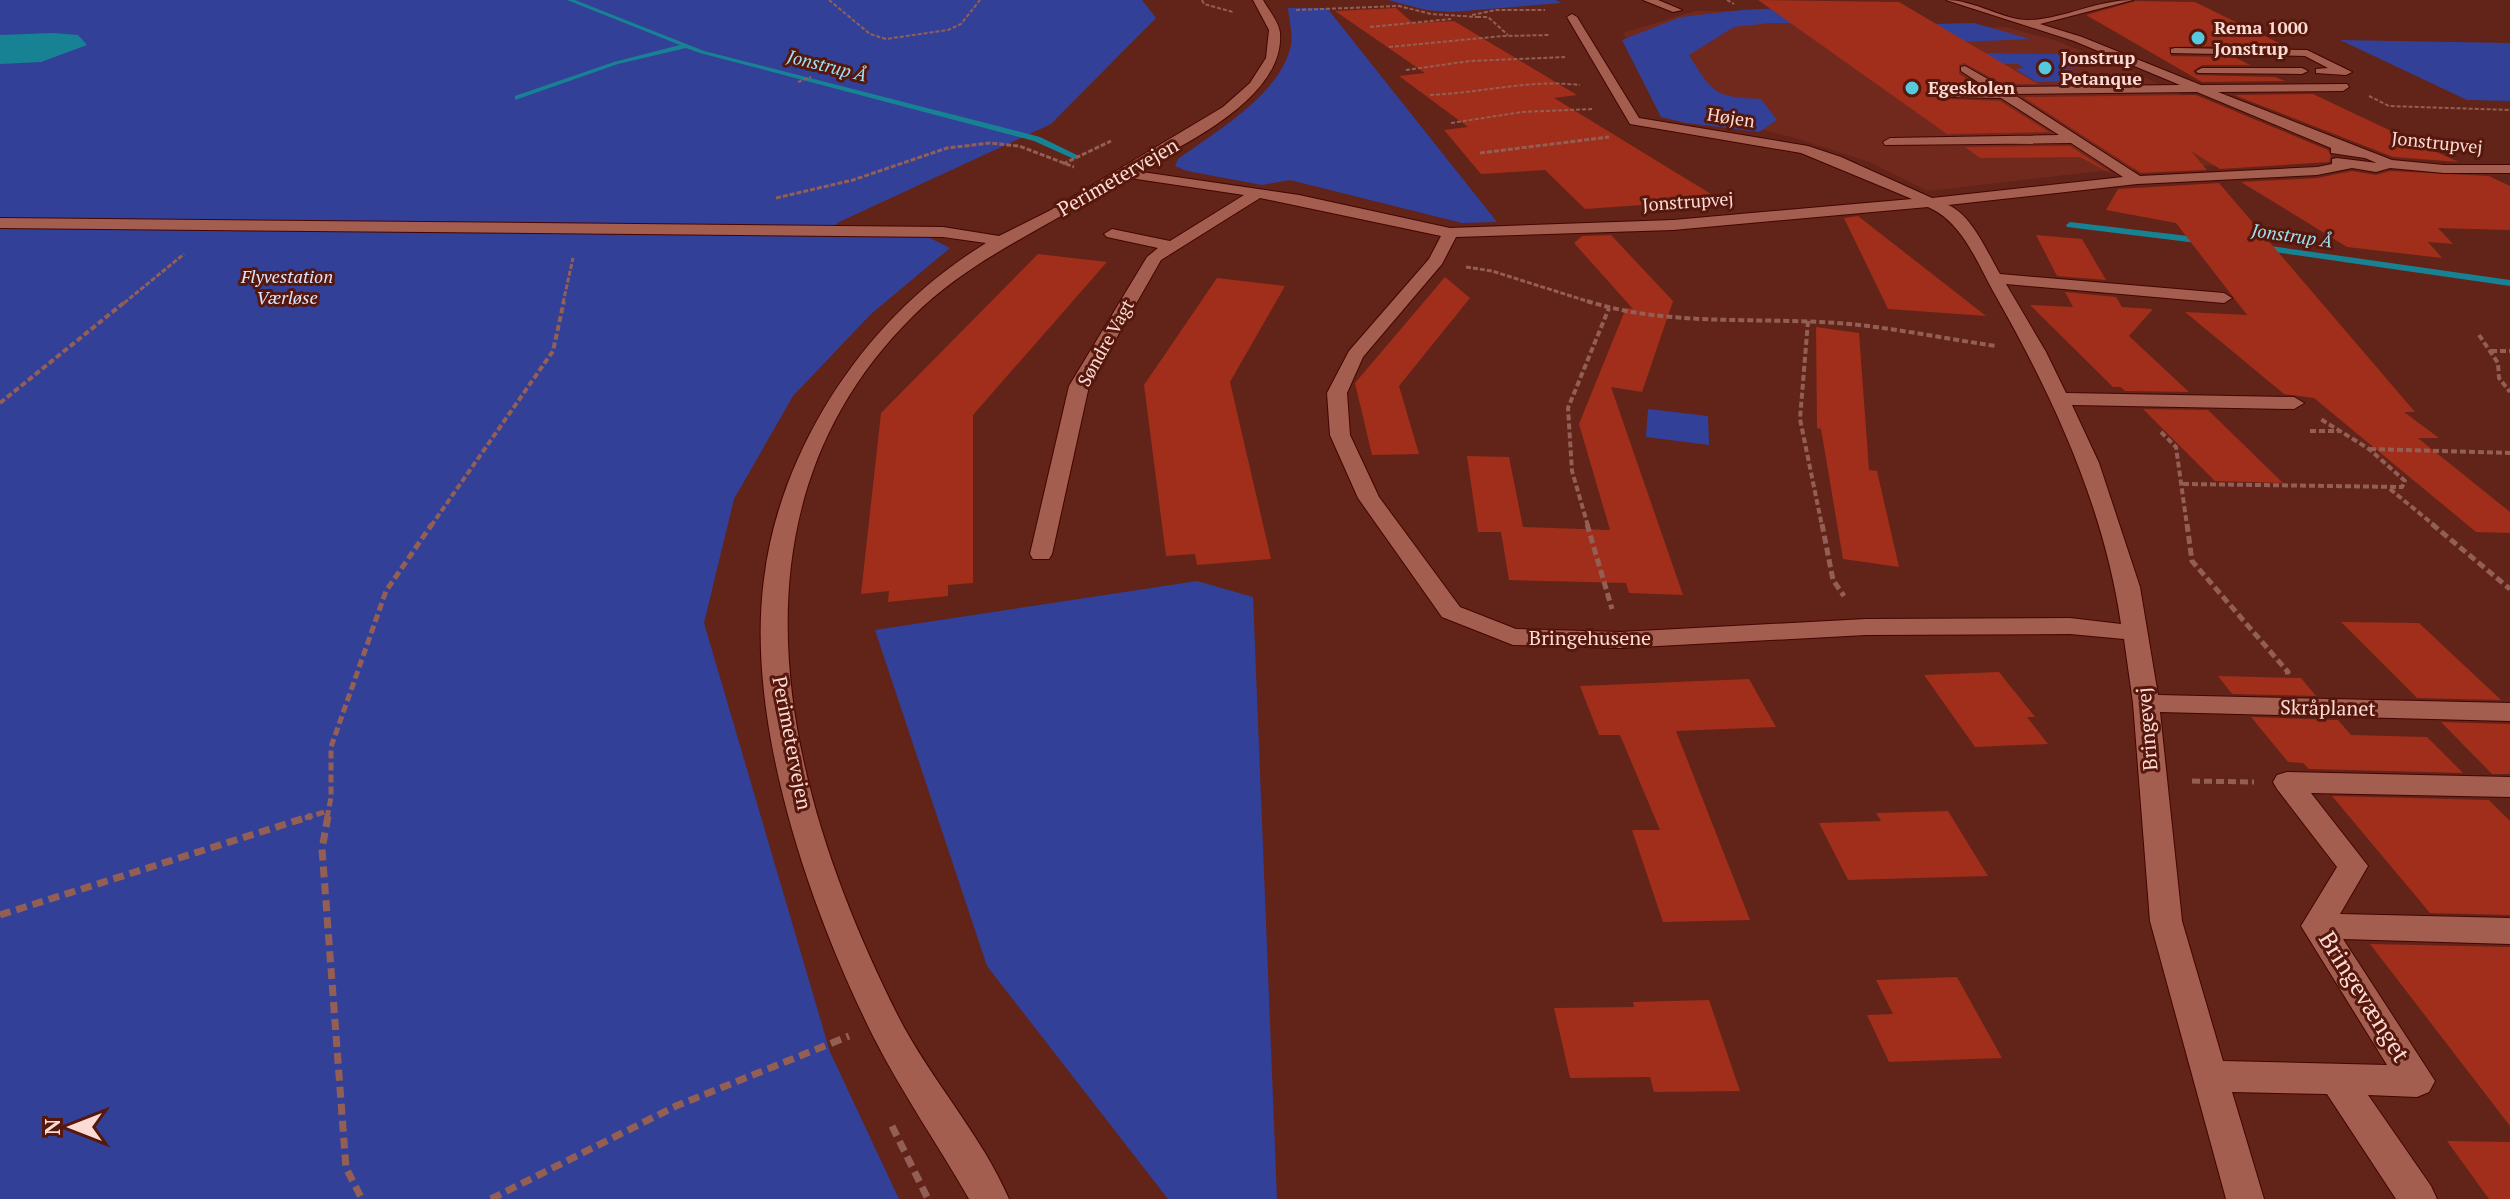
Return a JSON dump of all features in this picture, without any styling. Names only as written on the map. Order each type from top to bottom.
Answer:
[{"type":"street","points":[[1648,0],[1677,10]]},
{"type":"street","points":[[1951,0],[2031,23],[2205,89],[2263,113],[2350,158]]},
{"type":"street","points":[[2031,23],[2128,0]]},
{"type":"street","name":"Perimetervejen","points":[[990,1199],[883,1022],[812,847],[780,705],[773,612],[783,535],[801,476],[831,409],[864,360],[916,304],[958,269],[1001,241],[1192,135],[1237,104],[1261,77],[1275,52],[1276,30],[1263,5]]},
{"type":"street","points":[[1572,17],[1635,121]]},
{"type":"street","points":[[2175,51],[2307,53],[2346,72],[2202,71]]},
{"type":"street","points":[[1965,69],[2137,180]]},
{"type":"street","points":[[2316,71],[2343,87]]},
{"type":"street","points":[[1954,94],[2343,87]]},
{"type":"street","points":[[2263,113],[2327,155],[2350,158]]},
{"type":"street","name":"Højen","points":[[1635,121],[1803,149],[1836,160],[1904,193],[1933,202]]},
{"type":"street","points":[[1890,142],[2077,139]]},
{"type":"street","name":"Jonstrupvej","points":[[2262,172],[2327,155]]},
{"type":"street","name":"Jonstrupvej","points":[[1121,173],[1259,192],[1450,233],[1673,225],[2137,180],[2317,171],[2350,158],[2376,168],[2384,160],[2444,169],[2510,169]]},
{"type":"street","name":"Søndre Vagt","points":[[1041,554],[1079,386],[1155,257],[1259,192]]},
{"type":"street","name":"Bringevej","points":[[1933,202],[1952,212],[1994,278],[2061,399],[2089,463],[2128,587],[2146,703],[2166,921],[2245,1199]]},
{"type":"street","points":[[0,223],[943,232],[1001,241]]},
{"type":"street","name":"Bringehusene","points":[[1450,233],[1436,261],[1355,355],[1337,393],[1340,435],[1369,498],[1451,612],[1513,637],[1620,640],[1866,627],[2070,626],[2135,633]]},
{"type":"street","points":[[1112,234],[1171,246]]},
{"type":"street","points":[[1994,278],[2224,298]]},
{"type":"street","points":[[2061,399],[2294,403]]},
{"type":"street","name":"Skråplanet","points":[[2146,703],[2510,712]]},
{"type":"street","points":[[2287,782],[2510,787]]},
{"type":"street","name":"Bringevænget","points":[[2209,1076],[2417,1081],[2317,926],[2353,866],[2287,782]]},
{"type":"street","points":[[2317,926],[2510,931]]},
{"type":"street","points":[[2337,1079],[2418,1199]]},
{"type":"path","points":[[829,0],[870,34],[886,39],[948,30],[961,24],[980,0]]},
{"type":"path","points":[[1202,0],[1204,4],[1239,12]]},
{"type":"path","points":[[1226,0],[1237,22]]},
{"type":"path","points":[[1727,0],[1734,4]]},
{"type":"path","points":[[1263,5],[1399,6],[1431,14],[1477,17]]},
{"type":"path","points":[[1467,16],[1511,10],[1556,10],[1572,17]]},
{"type":"path","points":[[1370,27],[1488,17],[1509,35]]},
{"type":"path","points":[[1389,47],[1509,35],[1583,35]]},
{"type":"path","points":[[1406,70],[1470,61],[1565,57]]},
{"type":"path","points":[[798,82],[811,77]]},
{"type":"path","points":[[1430,95],[1480,92],[1497,87],[1555,81],[1616,91]]},
{"type":"path","points":[[2343,87],[2389,106],[2510,110]]},
{"type":"path","points":[[1451,123],[1522,112],[1626,107]]},
{"type":"path","points":[[1480,153],[1535,150],[1552,143],[1625,135],[1635,121]]},
{"type":"path","points":[[1063,164],[1115,139]]},
{"type":"path","points":[[774,199],[853,180],[947,148],[990,143],[1019,146],[1081,169]]},
{"type":"path","points":[[0,403],[179,259],[216,225]]},
{"type":"path","points":[[362,1199],[346,1168],[322,849],[328,811],[331,747],[386,591],[553,351],[575,252],[590,230]]},
{"type":"path","points":[[1436,261],[1492,271],[1609,308],[1683,317],[1808,321],[2037,352]]},
{"type":"path","points":[[1609,308],[1568,408],[1572,471],[1620,640]]},
{"type":"path","points":[[1808,321],[1800,419],[1833,580],[1866,627]]},
{"type":"path","points":[[2479,335],[2498,363],[2499,378],[2510,392]]},
{"type":"path","points":[[2490,351],[2510,351]]},
{"type":"path","points":[[2183,484],[2402,487],[2405,481],[2369,449],[2294,403]]},
{"type":"path","points":[[2157,427],[2176,447],[2192,561],[2288,672],[2273,671]]},
{"type":"path","points":[[2369,449],[2510,453]]},
{"type":"path","points":[[2390,489],[2510,589]]},
{"type":"path","points":[[2152,780],[2287,782]]},
{"type":"path","points":[[0,915],[328,811]]},
{"type":"path","points":[[843,1022],[855,1050]]},
{"type":"path","points":[[491,1199],[676,1106],[883,1022]]},
{"type":"path","points":[[888,1118],[928,1199]]},
{"type":"shaded area","name":"Egeskolen","points":[[1695,11],[1850,11],[1886,29],[2006,27],[2057,41],[2127,69],[2296,150],[2242,164],[2100,171],[1928,191],[1869,162],[1795,138],[1668,107],[1623,33]]},
{"type":"green space","name":"Flyvestation Værløse","points":[[0,0],[1142,0],[1156,18],[1051,124],[839,222],[822,235],[928,237],[950,248],[871,314],[793,396],[734,499],[704,623],[830,1052],[899,1199],[0,1199]]},
{"type":"green space","points":[[1388,0],[1555,0],[1562,3],[1452,12],[1426,10]]},
{"type":"green space","points":[[1840,5],[1886,25],[1974,23],[2030,39],[1894,45],[1846,23],[1770,23],[1734,27],[1689,55],[1710,86],[1717,91],[1734,97],[1761,99],[1777,120],[1759,132],[1661,117],[1622,40],[1681,17]]},
{"type":"green space","points":[[1288,8],[1327,8],[1497,222],[1462,223],[1290,180],[1262,185],[1175,166],[1178,159],[1245,110],[1274,80],[1285,63],[1291,45]]},
{"type":"green space","points":[[2340,40],[2510,43],[2510,101],[2467,100]]},
{"type":"green space","name":"Jonstrup Petanque","points":[[1951,53],[2057,54],[2079,67],[2067,68],[2090,81],[2036,82],[2015,69],[2024,68],[2018,64],[1969,64]]},
{"type":"green space","points":[[1648,409],[1708,416],[1709,445],[1646,437]]},
{"type":"green space","points":[[1197,581],[1253,597],[1277,1199],[1168,1199],[987,966],[875,630]]},
{"type":"water","points":[[0,35],[78,35],[87,45],[41,62],[0,64]]},
{"type":"building","points":[[1758,0],[1899,2],[2038,84],[2003,84],[1964,63],[1959,65],[1959,74],[1980,87],[1949,88],[1948,99],[2000,101],[2049,132],[1947,134]]},
{"type":"building","points":[[2136,1],[2195,2],[2283,45],[2169,47],[2171,56],[2234,57],[2250,65],[2202,65],[2193,71],[2196,75],[2275,77],[2285,81],[2202,82],[2086,15]]},
{"type":"building","points":[[1396,8],[1413,23],[1454,21],[1577,95],[1554,98],[1711,194],[1666,198],[1671,203],[1585,209],[1545,170],[1481,174],[1444,130],[1468,127],[1399,76],[1425,73],[1335,11]]},
{"type":"building","points":[[2313,94],[2459,162],[2393,157],[2234,95]]},
{"type":"building","points":[[2196,95],[2328,150],[2331,156],[2329,162],[2220,169],[2191,151],[2207,170],[2141,173],[2023,97]]},
{"type":"building","points":[[2070,146],[2114,175],[2080,157],[1980,158],[1965,147]]},
{"type":"building","points":[[2352,171],[2376,175],[2390,171],[2489,176],[2510,186],[2510,230],[2438,228],[2453,244],[2428,242],[2442,258],[2347,247],[2241,182],[2317,178]]},
{"type":"building","points":[[2219,183],[2415,412],[2404,412],[2439,438],[2418,438],[2510,512],[2510,533],[2476,532],[2314,398],[2284,394],[2185,312],[2247,315],[2176,223],[2106,210],[2118,189]]},
{"type":"building","points":[[1858,216],[1986,316],[1888,309],[1844,218]]},
{"type":"building","points":[[1611,235],[1673,301],[1642,392],[1611,387],[1683,595],[1629,593],[1626,583],[1509,580],[1501,532],[1478,532],[1467,456],[1509,457],[1523,527],[1610,530],[1579,424],[1626,308],[1633,309],[1574,243],[1582,236]]},
{"type":"building","points":[[2036,235],[2082,239],[2106,280],[2057,276]]},
{"type":"building","points":[[1038,254],[1107,262],[973,415],[973,583],[948,585],[948,596],[888,602],[889,591],[861,594],[881,413]]},
{"type":"building","points":[[1445,277],[1470,298],[1399,386],[1419,454],[1372,455],[1355,383]]},
{"type":"building","points":[[1217,278],[1285,286],[1230,382],[1271,559],[1197,565],[1195,554],[1166,556],[1144,385]]},
{"type":"building","points":[[2065,292],[2116,297],[2122,307],[2153,309],[2129,336],[2189,392],[2125,391],[2121,387],[2113,387],[2030,305],[2073,307]]},
{"type":"building","points":[[1816,327],[1859,333],[1869,470],[1877,471],[1899,567],[1843,559],[1821,429],[1817,428]]},
{"type":"building","points":[[2143,409],[2208,410],[2283,483],[2215,481]]},
{"type":"building","points":[[2341,622],[2419,623],[2501,700],[2417,698]]},
{"type":"building","points":[[1999,672],[2035,717],[2027,717],[2048,744],[1975,747],[1924,675]]},
{"type":"building","points":[[2218,676],[2301,678],[2316,696],[2232,694]]},
{"type":"building","points":[[1749,679],[1776,727],[1676,731],[1750,920],[1663,922],[1632,830],[1660,830],[1620,735],[1599,735],[1580,686]]},
{"type":"building","points":[[2251,717],[2338,720],[2351,735],[2427,737],[2463,773],[2309,769],[2303,763],[2288,762]]},
{"type":"building","points":[[2441,722],[2510,724],[2510,774],[2492,774]]},
{"type":"building","points":[[2332,796],[2489,800],[2510,821],[2510,915],[2430,913]]},
{"type":"building","points":[[1948,811],[1988,876],[1848,880],[1819,823],[1881,821],[1876,813]]},
{"type":"building","points":[[2370,944],[2510,947],[2510,1126]]},
{"type":"building","points":[[1957,977],[2002,1058],[1889,1062],[1867,1015],[1893,1014],[1876,980]]},
{"type":"building","points":[[1709,1000],[1740,1091],[1654,1092],[1650,1077],[1570,1078],[1554,1008],[1634,1007],[1633,1002]]},
{"type":"building","points":[[2447,1141],[2510,1142],[2510,1199],[2489,1199]]},
{"type":"waterway","name":"Jonstrup Å","points":[[570,0],[702,52],[1037,139],[1077,157]]},
{"type":"waterway","points":[[518,98],[616,63],[685,46]]},
{"type":"waterway","name":"Jonstrup Å","points":[[2070,225],[2205,241]]},
{"type":"waterway","name":"Jonstrup Å","points":[[2257,247],[2510,283]]},
{"type":"place","name":"Rema 1000 Jonstrup","points":[[2198,38]]},
{"type":"place","name":"Jonstrup Petanque","points":[[2045,68]]},
{"type":"place","name":"Egeskolen","points":[[1912,88]]}]
